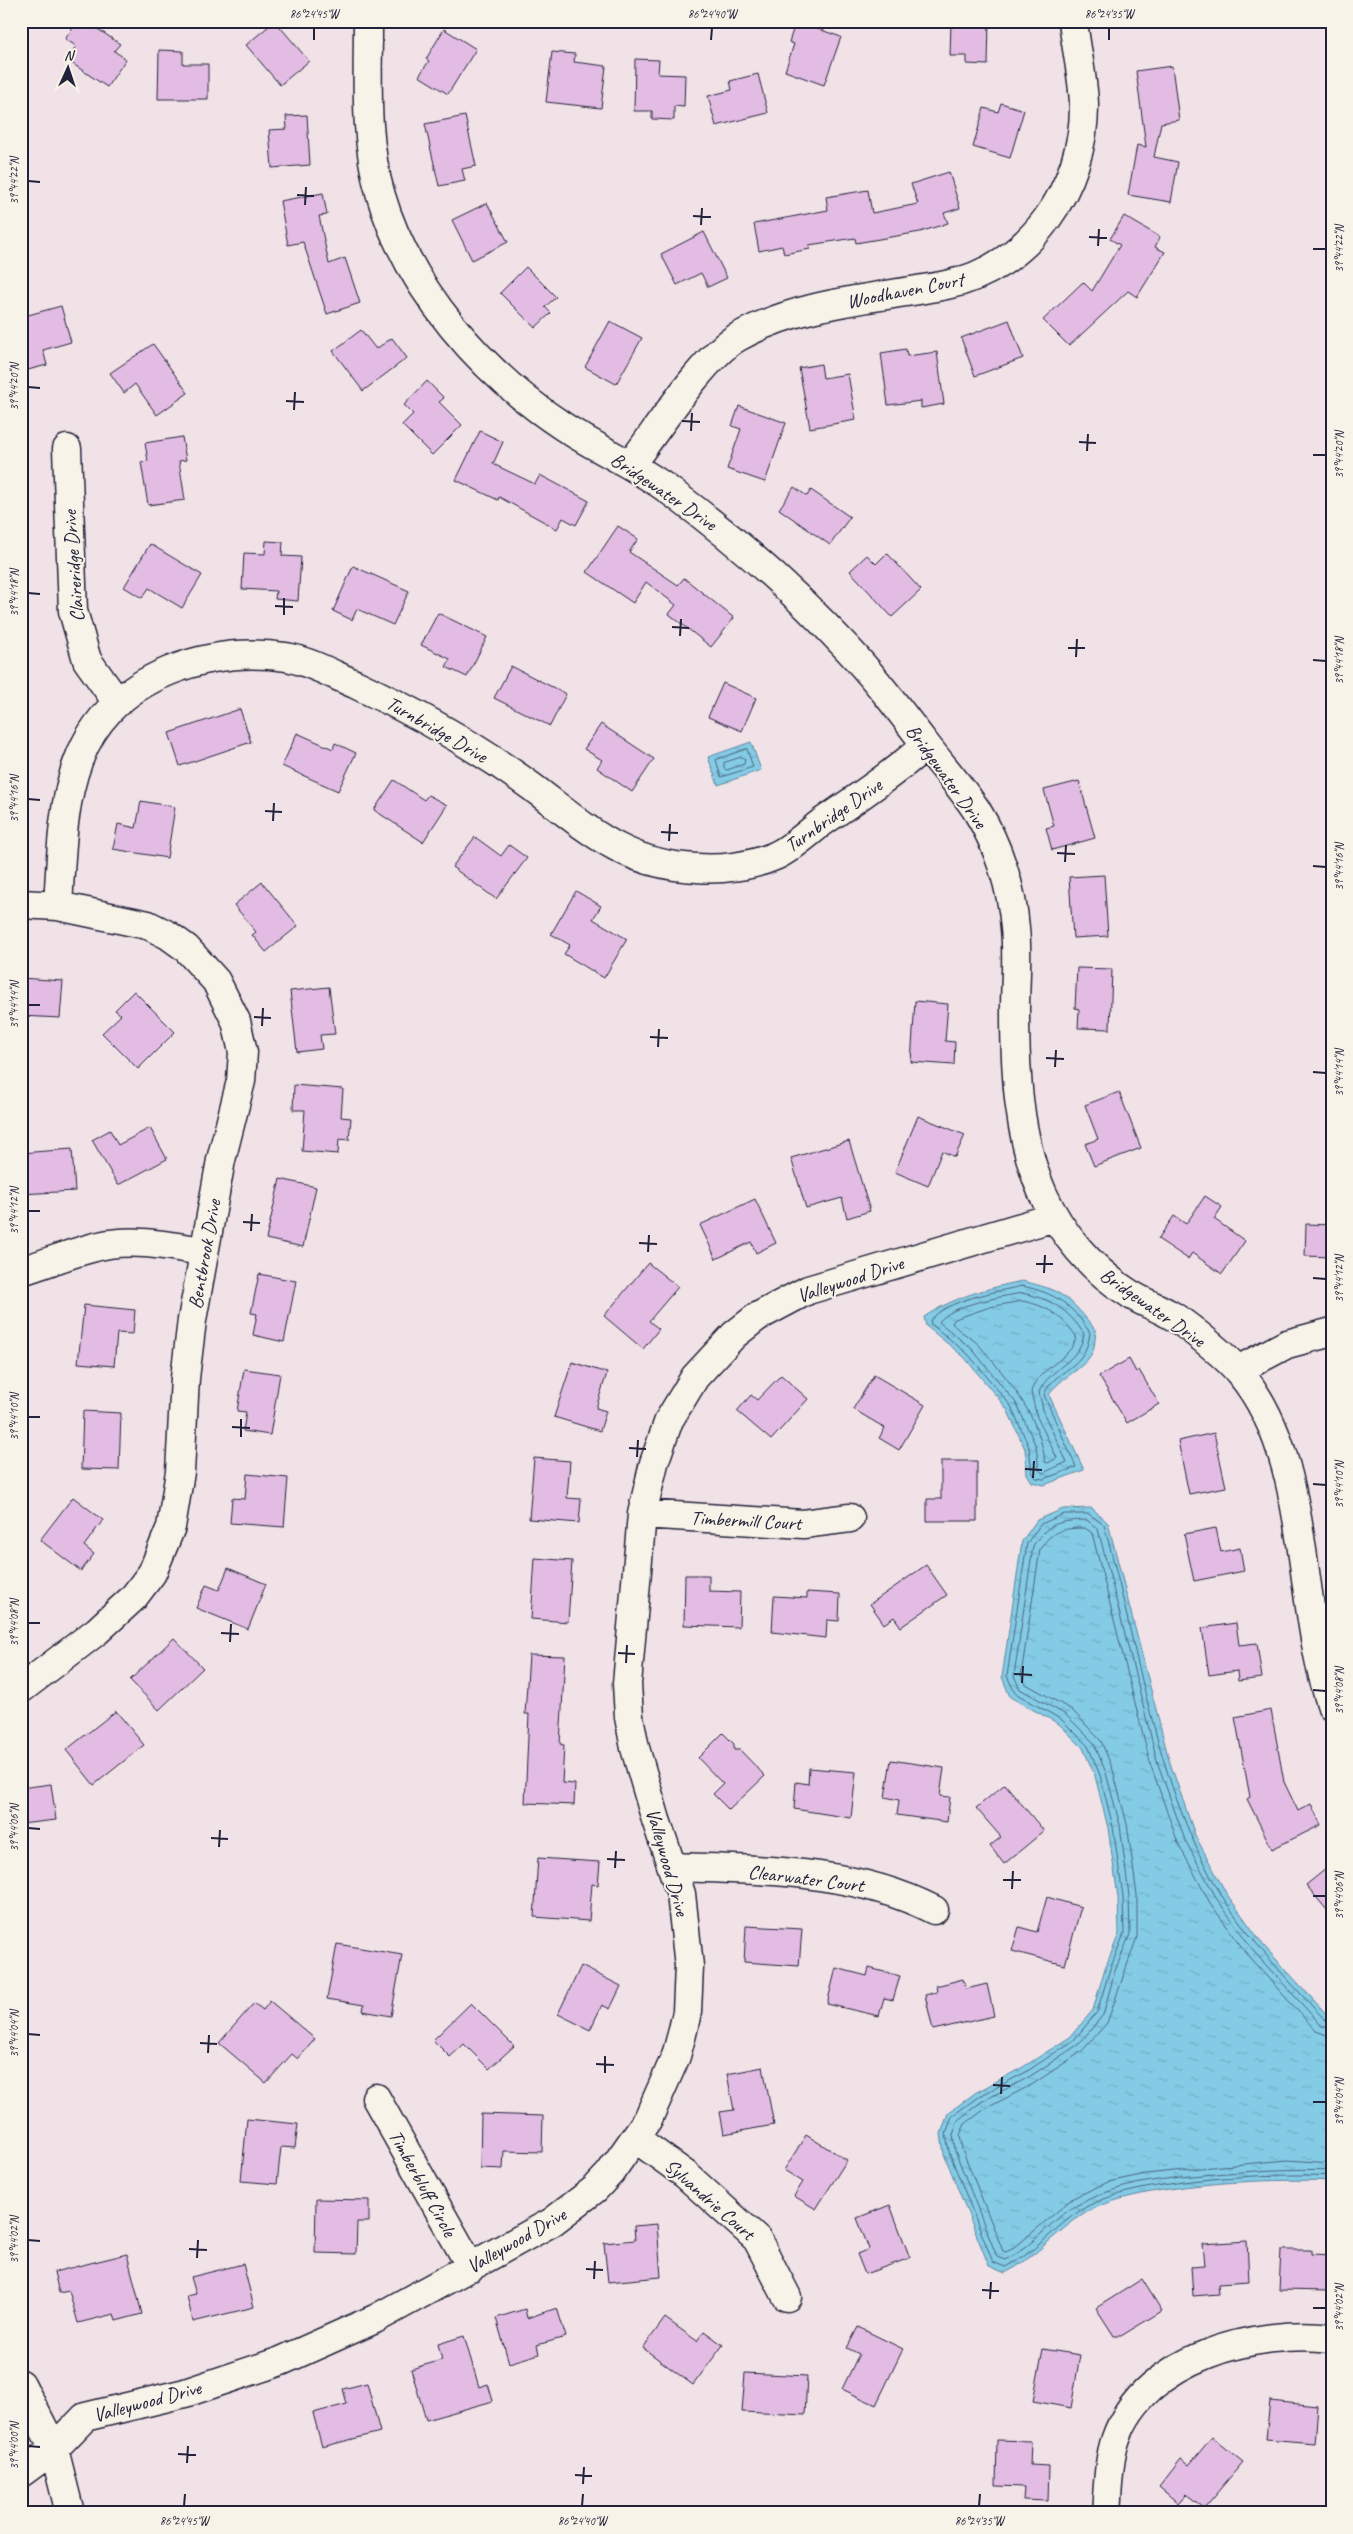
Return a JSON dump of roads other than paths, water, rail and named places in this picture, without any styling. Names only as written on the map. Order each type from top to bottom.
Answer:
[{"type":"street","name":"Bridgewater Drive","points":[[368,21],[367,103],[373,166],[392,226],[420,280],[448,320],[501,377],[562,426],[631,464],[716,526],[807,607],[878,684],[976,810],[990,837],[1010,895],[1016,935],[1016,1054],[1020,1100],[1033,1167],[1055,1217],[1070,1239],[1108,1278],[1129,1294],[1171,1315],[1238,1370],[1273,1426],[1282,1448],[1288,1472],[1318,1656],[1332,1707]]},
{"type":"street","name":"Woodhaven Court","points":[[631,464],[703,369],[736,338],[758,326],[801,310],[956,282],[978,275],[1020,248],[1055,209],[1067,188],[1082,136],[1084,103],[1073,21]]},
{"type":"street","name":"Claireridge Drive","points":[[66,449],[73,611],[87,660],[117,702]]},
{"type":"street","name":"Turnbridge Drive","points":[[58,906],[63,814],[68,789],[88,741],[117,702],[158,676],[207,659],[242,655],[289,658],[340,678],[440,727],[487,756],[580,825],[616,847],[648,860],[698,868],[740,865],[775,856],[904,764],[926,745]]},
{"type":"street","name":"Bentbrook Drive","points":[[21,904],[58,906],[148,925],[168,935],[202,963],[228,1000],[241,1042],[241,1081],[221,1160],[204,1251],[185,1378],[177,1500],[162,1553],[152,1573],[133,1598],[97,1631],[21,1689]]},
{"type":"street","name":"Valleywood Drive","points":[[21,2473],[54,2449],[85,2417],[185,2393],[281,2361],[375,2319],[552,2222],[573,2207],[610,2172],[648,2118],[676,2056],[687,2012],[690,1966],[681,1894],[674,1867],[656,1820],[635,1748],[629,1716],[627,1684],[642,1514],[654,1463],[669,1420],[679,1402],[714,1355],[757,1317],[808,1290],[1055,1217]]},
{"type":"street","points":[[21,1271],[75,1252],[110,1244],[138,1243],[204,1251]]},
{"type":"street","points":[[1238,1370],[1287,1344],[1332,1332]]},
{"type":"street","name":"Timbermill Court","points":[[642,1514],[803,1524],[850,1518]]},
{"type":"street","name":"Clearwater Court","points":[[674,1867],[816,1876],[864,1884],[910,1898],[934,1910]]},
{"type":"street","name":"Timberbluff Circle","points":[[376,2098],[471,2268]]},
{"type":"street","name":"Sylvandrie Court","points":[[635,2138],[686,2175],[757,2239],[787,2297]]},
{"type":"street","points":[[1106,2513],[1111,2455],[1116,2436],[1144,2394],[1163,2379],[1183,2364],[1200,2356],[1234,2345],[1314,2336],[1332,2338]]},
{"type":"street","points":[[21,2384],[54,2449],[70,2513]]},
{"type":"water","points":[[751,742],[761,770],[718,785],[708,757]]},
{"type":"water","points":[[1022,1281],[1047,1288],[1065,1297],[1080,1311],[1096,1331],[1094,1349],[1089,1358],[1059,1383],[1049,1395],[1084,1470],[1044,1485],[1032,1482],[1027,1474],[1025,1449],[1007,1409],[964,1357],[926,1326],[924,1317],[959,1298]]},
{"type":"water","points":[[1092,1508],[1108,1523],[1169,1760],[1195,1835],[1226,1893],[1264,1946],[1332,2020],[1332,2181],[1241,2182],[1168,2189],[1135,2195],[1106,2204],[1084,2214],[1026,2260],[1005,2273],[989,2266],[944,2154],[941,2134],[948,2113],[975,2093],[1023,2067],[1070,2037],[1093,2010],[1105,1968],[1119,1934],[1118,1897],[1108,1828],[1095,1776],[1083,1748],[1059,1724],[1010,1697],[1002,1677],[1022,1541],[1037,1520],[1063,1509]]}]
